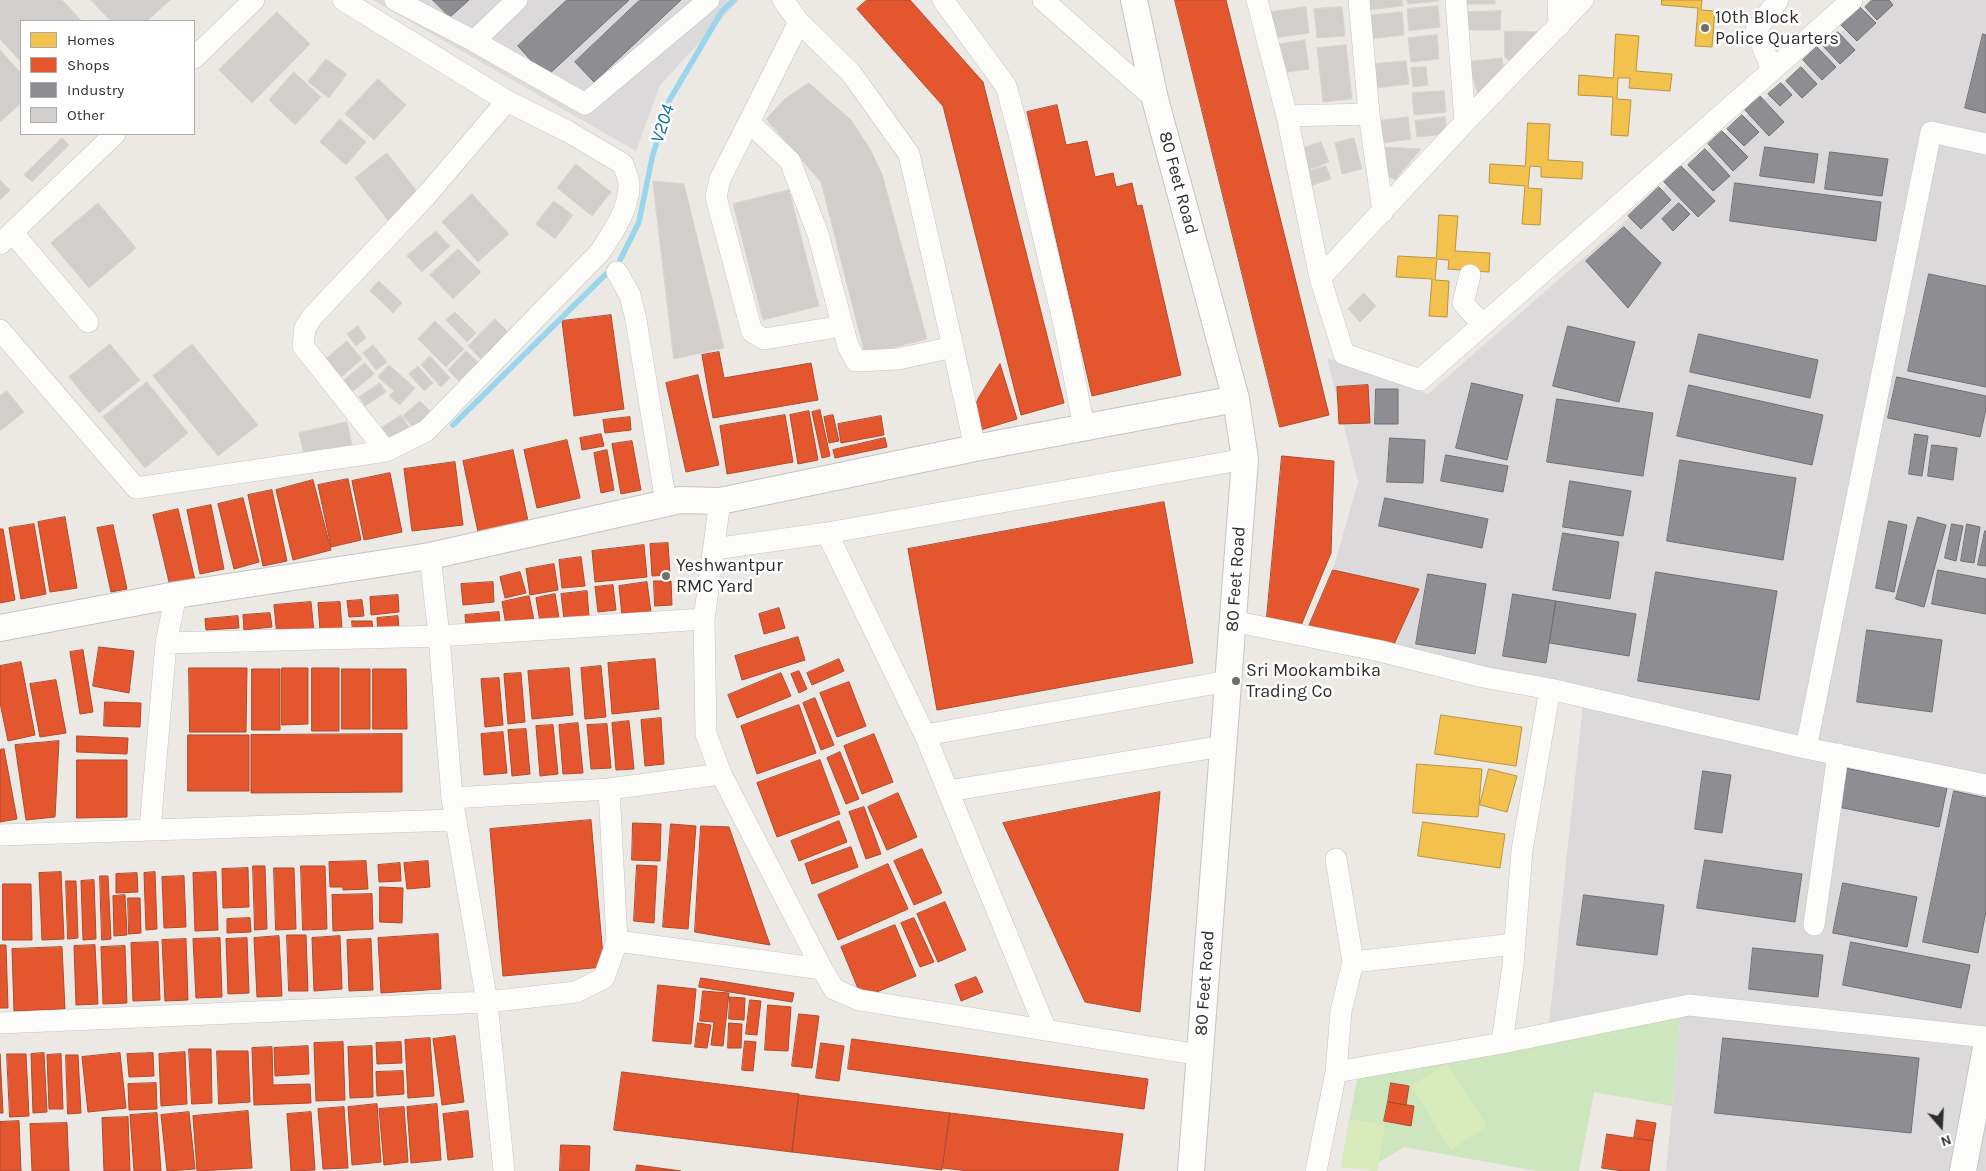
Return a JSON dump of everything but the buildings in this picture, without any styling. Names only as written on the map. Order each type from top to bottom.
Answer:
[{"type":"street","points":[[195,57],[254,0]]},
{"type":"street","points":[[0,330],[136,488],[386,452],[426,431],[600,252],[614,230],[627,201],[629,182],[623,164],[567,131],[506,101],[343,0]]},
{"type":"street","points":[[395,0],[474,40],[585,104],[709,0]]},
{"type":"street","points":[[474,40],[517,0]]},
{"type":"street","points":[[783,0],[799,22],[851,73],[908,154],[975,448]]},
{"type":"street","points":[[942,0],[1006,86],[1022,140],[1065,330],[1084,428]]},
{"type":"street","points":[[1044,0],[1155,99]]},
{"type":"street","name":"80 Feet Road","points":[[1134,0],[1155,99],[1236,399],[1244,459],[1191,1171]]},
{"type":"street","points":[[1257,0],[1287,116],[1320,278],[1344,354],[1420,380],[1852,0]]},
{"type":"street","points":[[1359,0],[1369,114],[1383,212]]},
{"type":"street","points":[[1456,0],[1465,122]]},
{"type":"street","points":[[1558,0],[1559,26]]},
{"type":"street","points":[[1320,278],[1465,122],[1583,0]]},
{"type":"street","points":[[1772,70],[1756,30],[1778,0]]},
{"type":"street","points":[[799,22],[720,180],[716,197],[752,332],[764,339],[842,326]]},
{"type":"street","points":[[386,452],[302,346],[305,328],[312,317],[425,197],[506,101]]},
{"type":"street","points":[[1287,116],[1369,114]]},
{"type":"street","points":[[749,122],[790,162],[818,234],[842,326],[848,346],[856,361],[898,359],[953,346]]},
{"type":"street","points":[[1806,748],[1932,132],[1986,144]]},
{"type":"street","points":[[88,322],[6,238],[114,135]]},
{"type":"street","points":[[617,272],[630,295],[636,320],[666,504]]},
{"type":"street","points":[[1470,275],[1463,303],[1483,325]]},
{"type":"street","points":[[0,628],[176,596],[430,556],[680,500],[720,501],[975,448],[1236,399]]},
{"type":"street","points":[[714,549],[828,533],[1244,459]]},
{"type":"street","points":[[720,501],[704,619],[706,734],[721,774],[834,989],[859,1000],[1200,1055]]},
{"type":"street","points":[[828,533],[925,735],[1046,1030]]},
{"type":"street","points":[[430,556],[439,636],[452,798],[487,1002],[504,1171]]},
{"type":"street","points":[[150,829],[166,643],[176,596]]},
{"type":"street","points":[[166,643],[439,636],[704,619]]},
{"type":"street","points":[[1232,621],[1380,651],[1483,676],[1806,748],[1986,785]]},
{"type":"street","points":[[925,735],[1228,681]]},
{"type":"street","points":[[1502,1043],[1515,944],[1522,850],[1550,690]]},
{"type":"street","points":[[948,791],[1223,746]]},
{"type":"street","points":[[1814,925],[1838,754]]},
{"type":"street","points":[[452,798],[609,789],[721,774]]},
{"type":"street","points":[[0,1023],[487,1002],[576,992],[604,978],[617,941],[609,789]]},
{"type":"street","points":[[0,835],[455,820]]},
{"type":"street","points":[[1316,1171],[1336,1072],[1341,1011],[1353,962],[1336,859]]},
{"type":"street","points":[[617,941],[822,969]]},
{"type":"street","points":[[1353,962],[1515,944]]},
{"type":"street","points":[[1336,1072],[1502,1043],[1689,1006],[1986,1038]]},
{"type":"street","points":[[1963,1171],[1986,1048]]},
{"type":"shaded area","points":[[373,0],[739,0],[660,85],[636,151]]},
{"type":"shaded area","points":[[1878,0],[1986,0],[1986,1171],[1666,1171],[1681,1012],[1549,1024],[1584,694],[1314,637],[1358,482],[1327,358],[1428,394]]},
{"type":"green space","points":[[1681,1012],[1672,1106],[1594,1092],[1579,1171],[1537,1171],[1404,1147],[1379,1162],[1377,1171],[1341,1167],[1358,1074]]},
{"type":"green space","points":[[1447,1063],[1487,1126],[1451,1150],[1411,1086]]},
{"type":"green space","points":[[1349,1119],[1385,1125],[1377,1171],[1341,1167]]},
{"type":"waterway","name":"V204","points":[[620,260],[639,222],[652,158],[669,101],[722,11],[734,0]]},
{"type":"waterway","name":"V204","points":[[453,425],[606,274]]},
{"type":"place","name":"10th Block Police Quarters","points":[[1705,28]]},
{"type":"place","name":"Yeshwantpur RMC Yard","points":[[666,576]]},
{"type":"place","name":"Sri Mookambika Trading Co","points":[[1236,681]]}]
